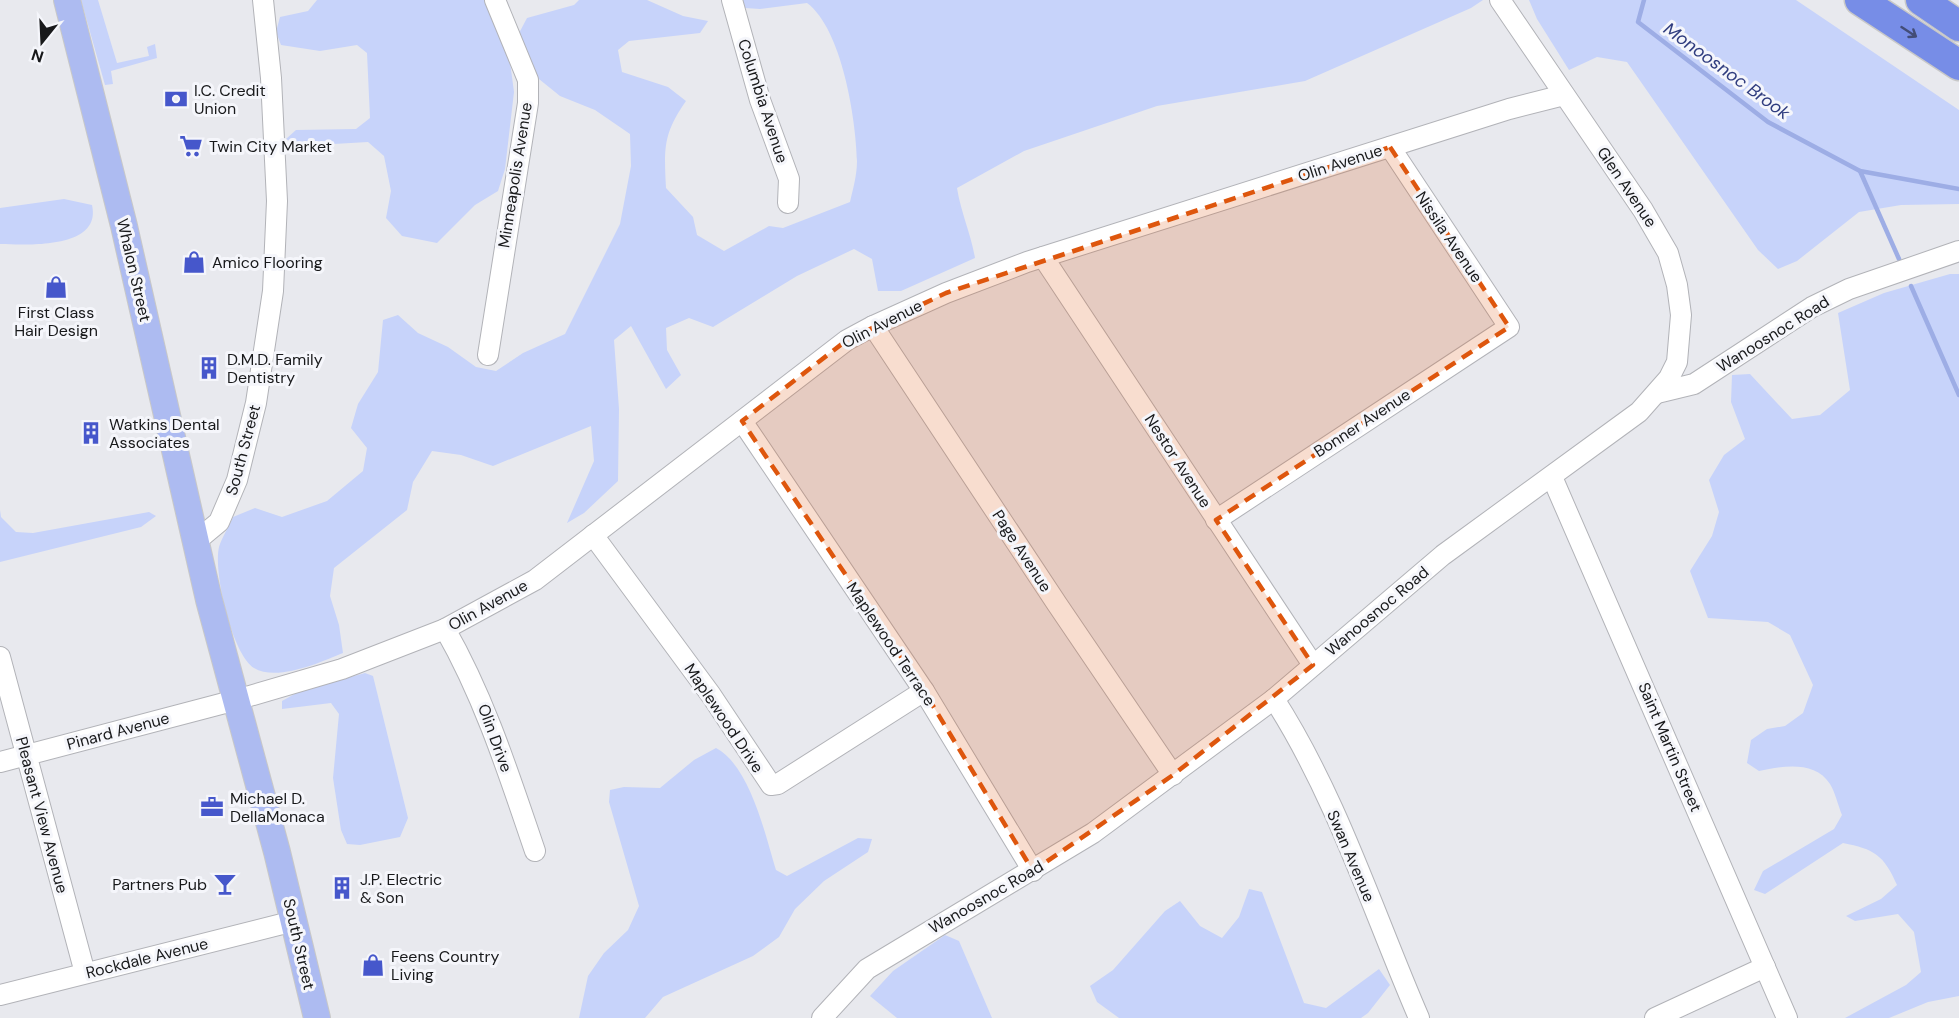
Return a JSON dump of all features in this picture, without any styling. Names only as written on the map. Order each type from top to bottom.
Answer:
[{"type":"highway","points":[[1860,0],[1959,65]]},
{"type":"highway","points":[[1920,0],[1959,26]]},
{"type":"main road","name":"Whalon Street","points":[[67,0],[126,234],[195,542]]},
{"type":"main road","name":"South Street","points":[[195,542],[294,921],[317,1018]]},
{"type":"street","name":"South Street","points":[[195,542],[219,522],[237,480],[256,403],[273,291],[277,208],[271,78],[263,0]]},
{"type":"street","name":"Minneapolis Avenue","points":[[488,355],[528,103],[528,81],[495,0]]},
{"type":"street","name":"Columbia Avenue","points":[[732,0],[760,100],[789,179],[788,203]]},
{"type":"street","name":"Glen Avenue","points":[[1500,0],[1648,217],[1672,263],[1681,305],[1680,335],[1674,370],[1657,393]]},
{"type":"street","name":"Olin Avenue","points":[[236,700],[342,669],[445,629],[535,580],[847,340],[873,326],[946,293],[1043,257],[1509,109],[1563,95]]},
{"type":"street","name":"Nissila Avenue","points":[[1390,147],[1509,327]]},
{"type":"street","name":"Wanoosnoc Road","points":[[822,1018],[867,969],[955,914],[1034,871],[1093,833],[1173,775],[1274,699],[1443,555],[1639,412],[1657,393],[1694,384],[1812,307],[1849,289],[1959,250]]},
{"type":"street","name":"Nestor Avenue","points":[[1043,257],[1313,665]]},
{"type":"street","name":"Page Avenue","points":[[873,326],[1173,775]]},
{"type":"street","name":"Bonner Avenue","points":[[1216,520],[1509,327]]},
{"type":"street","name":"Maplewood Terrace","points":[[742,421],[924,692],[1034,871]]},
{"type":"street","name":"Saint Martin Street","points":[[1552,477],[1787,1018]]},
{"type":"street","name":"Maplewood Drive","points":[[593,535],[711,695],[771,785],[778,784],[924,692]]},
{"type":"street","name":"Olin Drive","points":[[445,629],[462,659],[490,721],[534,851]]},
{"type":"street","name":"Pleasant View Avenue","points":[[0,657],[85,973]]},
{"type":"street","name":"Swan Avenue","points":[[1274,699],[1297,734],[1335,816],[1419,1018]]},
{"type":"street","name":"Pinard Avenue","points":[[0,762],[236,700]]},
{"type":"street","name":"Rockdale Avenue","points":[[0,996],[294,921]]},
{"type":"street","points":[[1655,1018],[1765,967]]},
{"type":"highlighted area","points":[[1390,147],[1509,327],[1216,520],[1313,665],[1173,775],[1033,871],[924,691],[742,421],[847,340],[946,293]]},
{"type":"shaded area","points":[[81,0],[98,0],[117,63],[149,56],[147,47],[155,44],[157,58],[111,71],[113,84],[105,85]]},
{"type":"shaded area","points":[[317,0],[484,0],[510,62],[514,92],[505,169],[498,191],[475,205],[437,243],[402,236],[386,218],[391,191],[384,156],[368,142],[299,146],[286,139],[296,130],[356,129],[370,118],[367,53],[357,45],[320,51],[281,45],[276,32],[280,17],[308,11]]},
{"type":"shaded area","points":[[579,0],[647,0],[683,16],[708,21],[700,33],[629,41],[618,50],[622,72],[668,87],[686,101],[669,132],[665,152],[666,188],[693,217],[697,235],[724,251],[769,226],[783,228],[850,202],[857,166],[854,122],[845,76],[838,53],[819,16],[807,3],[760,9],[745,8],[743,0],[1483,0],[1471,8],[1305,81],[1157,106],[1024,151],[957,188],[975,258],[901,291],[878,291],[872,259],[854,249],[797,276],[713,327],[689,318],[666,328],[667,350],[681,375],[666,389],[631,326],[614,340],[619,409],[618,481],[584,513],[567,523],[594,461],[591,426],[493,466],[461,455],[432,451],[413,482],[407,510],[334,568],[330,596],[339,625],[343,653],[286,672],[264,672],[254,668],[238,647],[226,612],[219,574],[220,543],[233,517],[255,508],[282,517],[327,501],[363,471],[367,448],[351,428],[358,404],[378,372],[383,320],[398,315],[418,333],[448,347],[476,367],[496,371],[523,353],[565,334],[620,224],[631,166],[630,134],[595,110],[560,96],[534,75],[517,37],[527,18],[574,5]]},
{"type":"shaded area","points":[[1529,0],[1796,0],[1959,110],[1959,204],[1901,205],[1859,212],[1797,261],[1778,269],[1758,250],[1627,62],[1597,57],[1569,70],[1537,19]]},
{"type":"shaded area","points":[[64,199],[92,205],[92,219],[86,230],[75,237],[44,244],[0,244],[0,208]]},
{"type":"shaded area","points":[[1950,274],[1959,274],[1959,996],[1928,1002],[1889,1018],[1845,1018],[1906,985],[1921,972],[1914,932],[1898,914],[1855,921],[1846,916],[1881,899],[1897,885],[1877,855],[1854,845],[1843,843],[1765,894],[1754,890],[1763,871],[1834,829],[1842,815],[1830,784],[1816,771],[1788,767],[1759,771],[1747,763],[1751,740],[1767,729],[1785,726],[1803,713],[1813,685],[1790,635],[1768,622],[1708,618],[1690,571],[1712,536],[1719,512],[1709,480],[1724,455],[1745,439],[1731,402],[1732,375],[1750,374],[1792,419],[1820,415],[1850,390],[1838,313],[1884,293]]},
{"type":"shaded area","points":[[0,510],[1,517],[16,532],[33,533],[149,512],[156,516],[141,527],[0,562]]},
{"type":"shaded area","points":[[365,673],[373,676],[408,818],[400,837],[360,845],[347,844],[341,830],[333,778],[339,714],[331,703],[282,709],[282,701],[300,691]]},
{"type":"shaded area","points":[[716,748],[728,757],[747,785],[755,802],[776,870],[787,876],[858,838],[872,839],[868,852],[824,881],[795,909],[779,937],[753,956],[663,997],[645,1018],[579,1018],[588,976],[604,953],[628,930],[639,906],[609,802],[610,790],[624,787],[660,788],[694,760]]},
{"type":"shaded area","points":[[1249,889],[1262,892],[1304,1003],[1326,1008],[1379,969],[1390,985],[1368,1013],[1361,1018],[1119,1018],[1097,1002],[1090,986],[1113,970],[1165,911],[1180,901],[1200,926],[1222,938],[1239,917]]},
{"type":"shaded area","points":[[945,935],[959,941],[992,1018],[897,1018],[870,996],[893,971]]},
{"type":"waterway","name":"Monoosnoc Brook","points":[[1644,0],[1638,22],[1768,122],[1860,171],[1959,189]]},
{"type":"waterway","points":[[1860,171],[1899,259]]},
{"type":"waterway","points":[[1911,286],[1959,395]]},
{"type":"place","name":"I.C. Credit Union","points":[[176,99]]},
{"type":"place","name":"Twin City Market","points":[[191,146]]},
{"type":"place","name":"Amico Flooring","points":[[194,262]]},
{"type":"place","name":"First Class Hair Design","points":[[56,287]]},
{"type":"place","name":"D.M.D. Family Dentistry","points":[[209,368]]},
{"type":"place","name":"Watkins Dental Associates","points":[[91,433]]},
{"type":"place","name":"Michael D. DellaMonaca","points":[[212,807]]},
{"type":"place","name":"Partners Pub","points":[[225,884]]},
{"type":"place","name":"J.P. Electric & Son","points":[[342,888]]},
{"type":"place","name":"Feens Country Living","points":[[373,965]]}]
